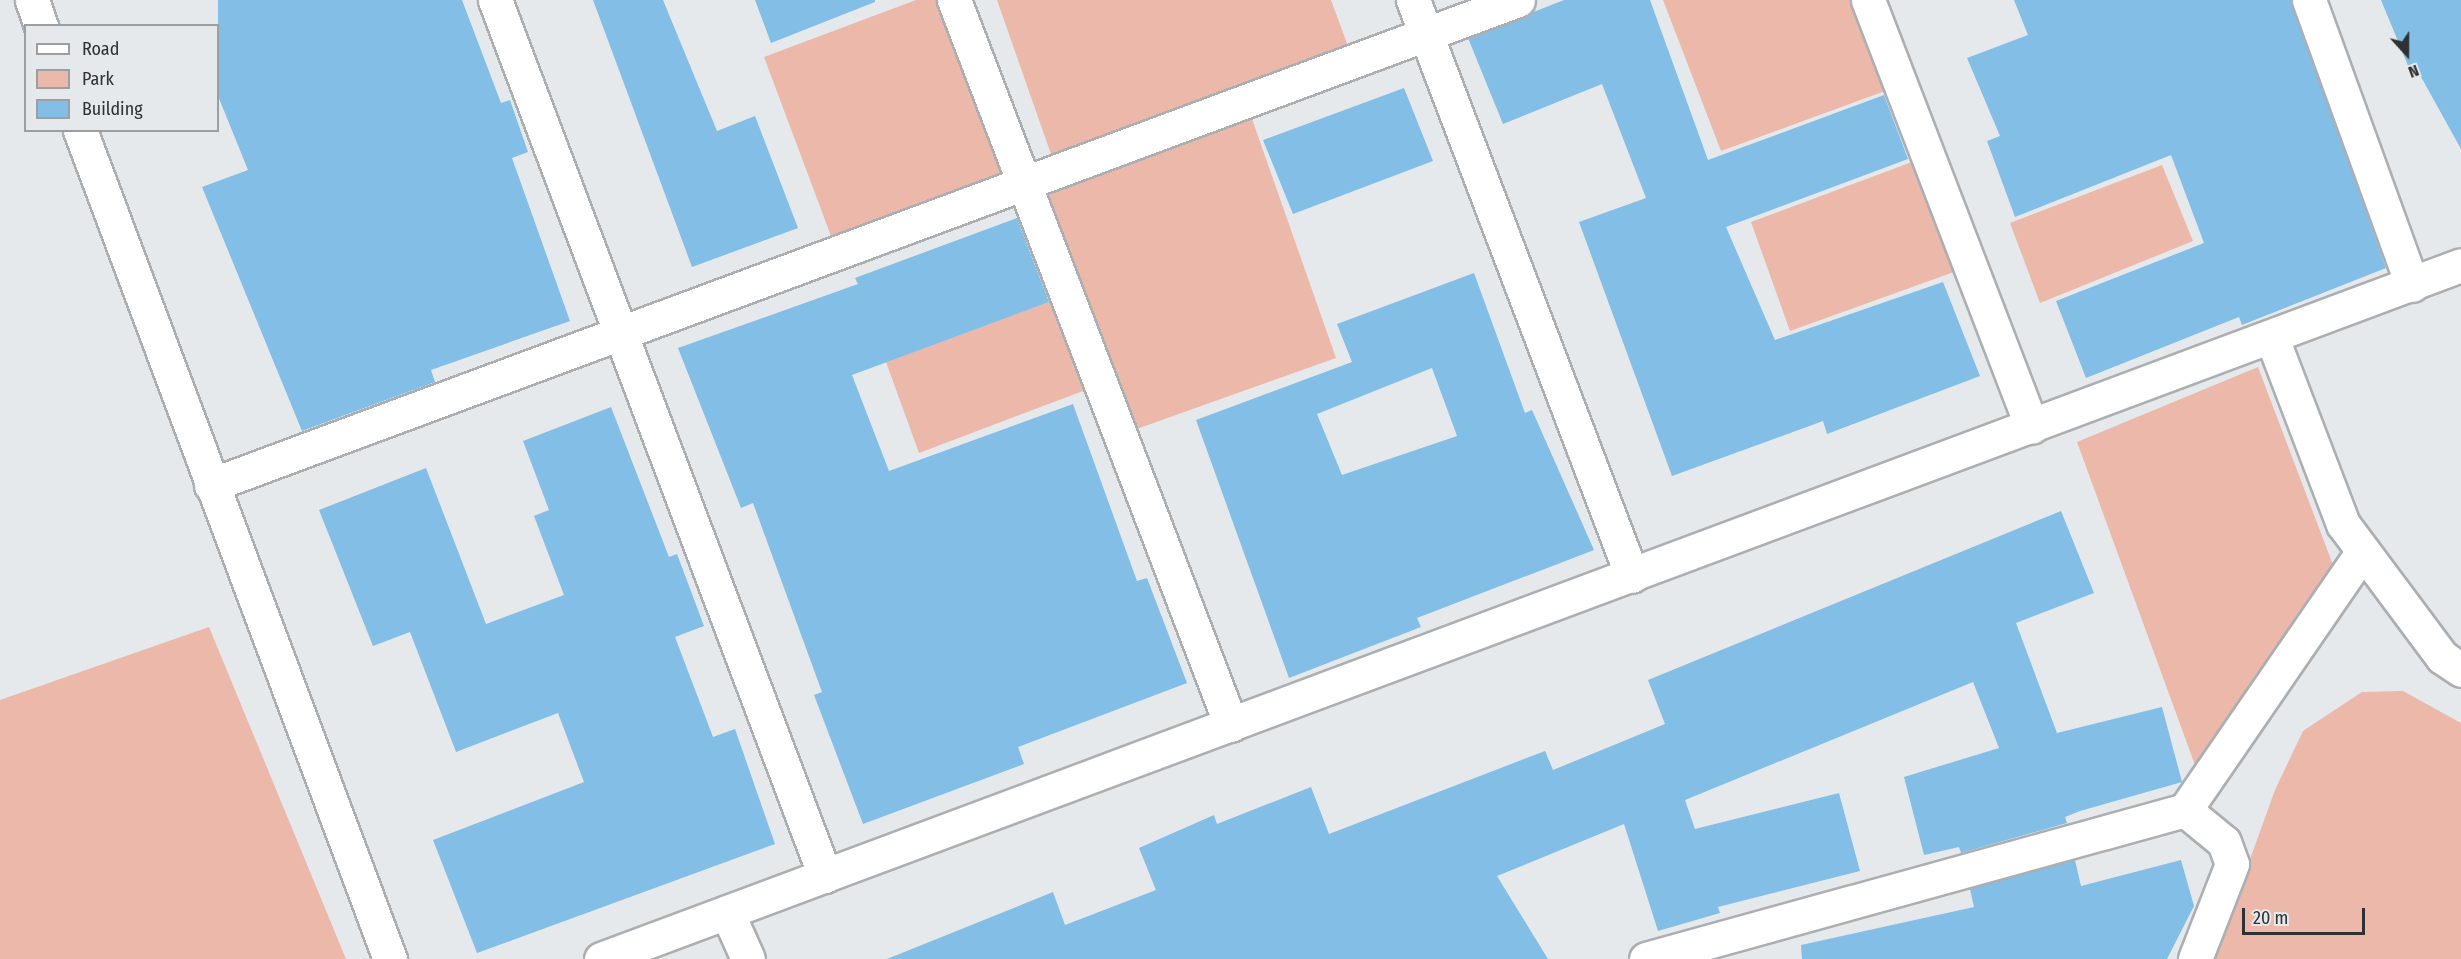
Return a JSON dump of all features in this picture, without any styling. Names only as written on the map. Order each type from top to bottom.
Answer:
[{"type":"street","points":[[32,0],[40,24]]},
{"type":"street","points":[[495,0],[618,335],[825,876]]},
{"type":"street","points":[[954,0],[1231,725]]},
{"type":"street","points":[[1413,0],[1632,576]]},
{"type":"street","points":[[211,485],[1518,0]]},
{"type":"street","points":[[1868,0],[2032,427]]},
{"type":"street","points":[[2309,0],[2412,285]]},
{"type":"street","points":[[81,132],[390,959]]},
{"type":"street","points":[[601,959],[2272,338],[2461,265]]},
{"type":"street","points":[[2272,338],[2343,524],[2442,657],[2461,670]]},
{"type":"street","points":[[1646,959],[2185,810],[2363,550]]},
{"type":"street","points":[[2185,810],[2224,842],[2232,864],[2195,959]]},
{"type":"street","points":[[727,912],[748,959]]},
{"type":"green space","points":[[916,0],[943,0],[1009,179],[834,244],[764,57]]},
{"type":"green space","points":[[997,0],[1331,0],[1348,46],[1052,157]]},
{"type":"green space","points":[[1663,0],[1850,0],[1885,91],[1721,151]]},
{"type":"green space","points":[[1252,119],[1336,358],[1131,431],[1041,193]]},
{"type":"green space","points":[[1912,162],[1954,272],[1790,331],[1751,222]]},
{"type":"green space","points":[[2162,165],[2193,241],[2040,303],[2010,223]]},
{"type":"green space","points":[[1057,299],[1091,388],[919,453],[886,362]]},
{"type":"green space","points":[[2258,367],[2333,565],[2195,765],[2077,442]]},
{"type":"green space","points":[[209,627],[346,959],[0,959],[0,700]]},
{"type":"green space","points":[[2403,691],[2461,723],[2461,959],[2214,959],[2275,790],[2303,731],[2362,692]]},
{"type":"building","points":[[218,0],[462,0],[501,103],[510,100],[528,152],[512,158],[570,321],[431,370],[435,382],[302,431],[202,187],[248,170],[219,98]]},
{"type":"building","points":[[593,0],[663,0],[717,131],[755,116],[798,228],[692,267]]},
{"type":"building","points":[[755,0],[875,0],[875,2],[771,43]]},
{"type":"building","points":[[1564,0],[1650,0],[1708,160],[1884,95],[1908,159],[1726,227],[1775,340],[1943,282],[1980,376],[1827,434],[1823,421],[1672,476],[1579,222],[1646,198],[1602,84],[1503,124],[1468,38]]},
{"type":"building","points":[[2014,0],[2291,0],[2386,268],[2242,325],[2239,317],[2086,378],[2056,301],[2204,243],[2171,155],[2015,217],[1987,141],[2000,136],[1967,58],[2028,35]]},
{"type":"building","points":[[2381,0],[2461,0],[2461,149],[2415,66],[2409,68]]},
{"type":"building","points":[[1404,88],[1433,161],[1293,214],[1263,140]]},
{"type":"building","points":[[1017,218],[1049,302],[852,375],[889,471],[1073,404],[1137,581],[1147,578],[1187,683],[1018,747],[1024,764],[863,824],[814,695],[822,692],[753,503],[741,508],[678,348],[858,284],[855,278]]},
{"type":"building","points":[[1474,273],[1525,413],[1532,410],[1594,550],[1417,618],[1421,627],[1289,678],[1196,420],[1352,362],[1337,324]],"holes":[[[1432,368],[1457,436],[1342,475],[1317,414]]]},
{"type":"building","points":[[611,407],[669,557],[677,554],[704,626],[675,637],[713,737],[735,729],[775,844],[477,953],[433,840],[584,782],[558,713],[456,752],[410,632],[373,646],[319,510],[426,468],[486,624],[564,595],[534,516],[549,510],[523,441]]},
{"type":"building","points":[[2061,511],[2094,593],[2016,623],[2057,733],[2162,707],[2182,782],[2080,811],[2065,817],[2067,823],[1961,853],[1959,847],[1924,855],[1904,777],[1999,748],[1973,682],[1685,800],[1695,829],[1839,793],[1860,871],[1718,907],[1720,913],[1658,931],[1624,824],[1497,876],[1548,959],[887,959],[1053,892],[1065,925],[1156,890],[1139,848],[1214,815],[1217,824],[1311,787],[1329,834],[1545,751],[1553,770],[1665,724],[1648,680]]},
{"type":"building","points":[[2075,860],[2081,886],[2181,860],[2194,906],[2167,959],[1802,959],[1801,945],[1974,907],[1970,889]]}]
